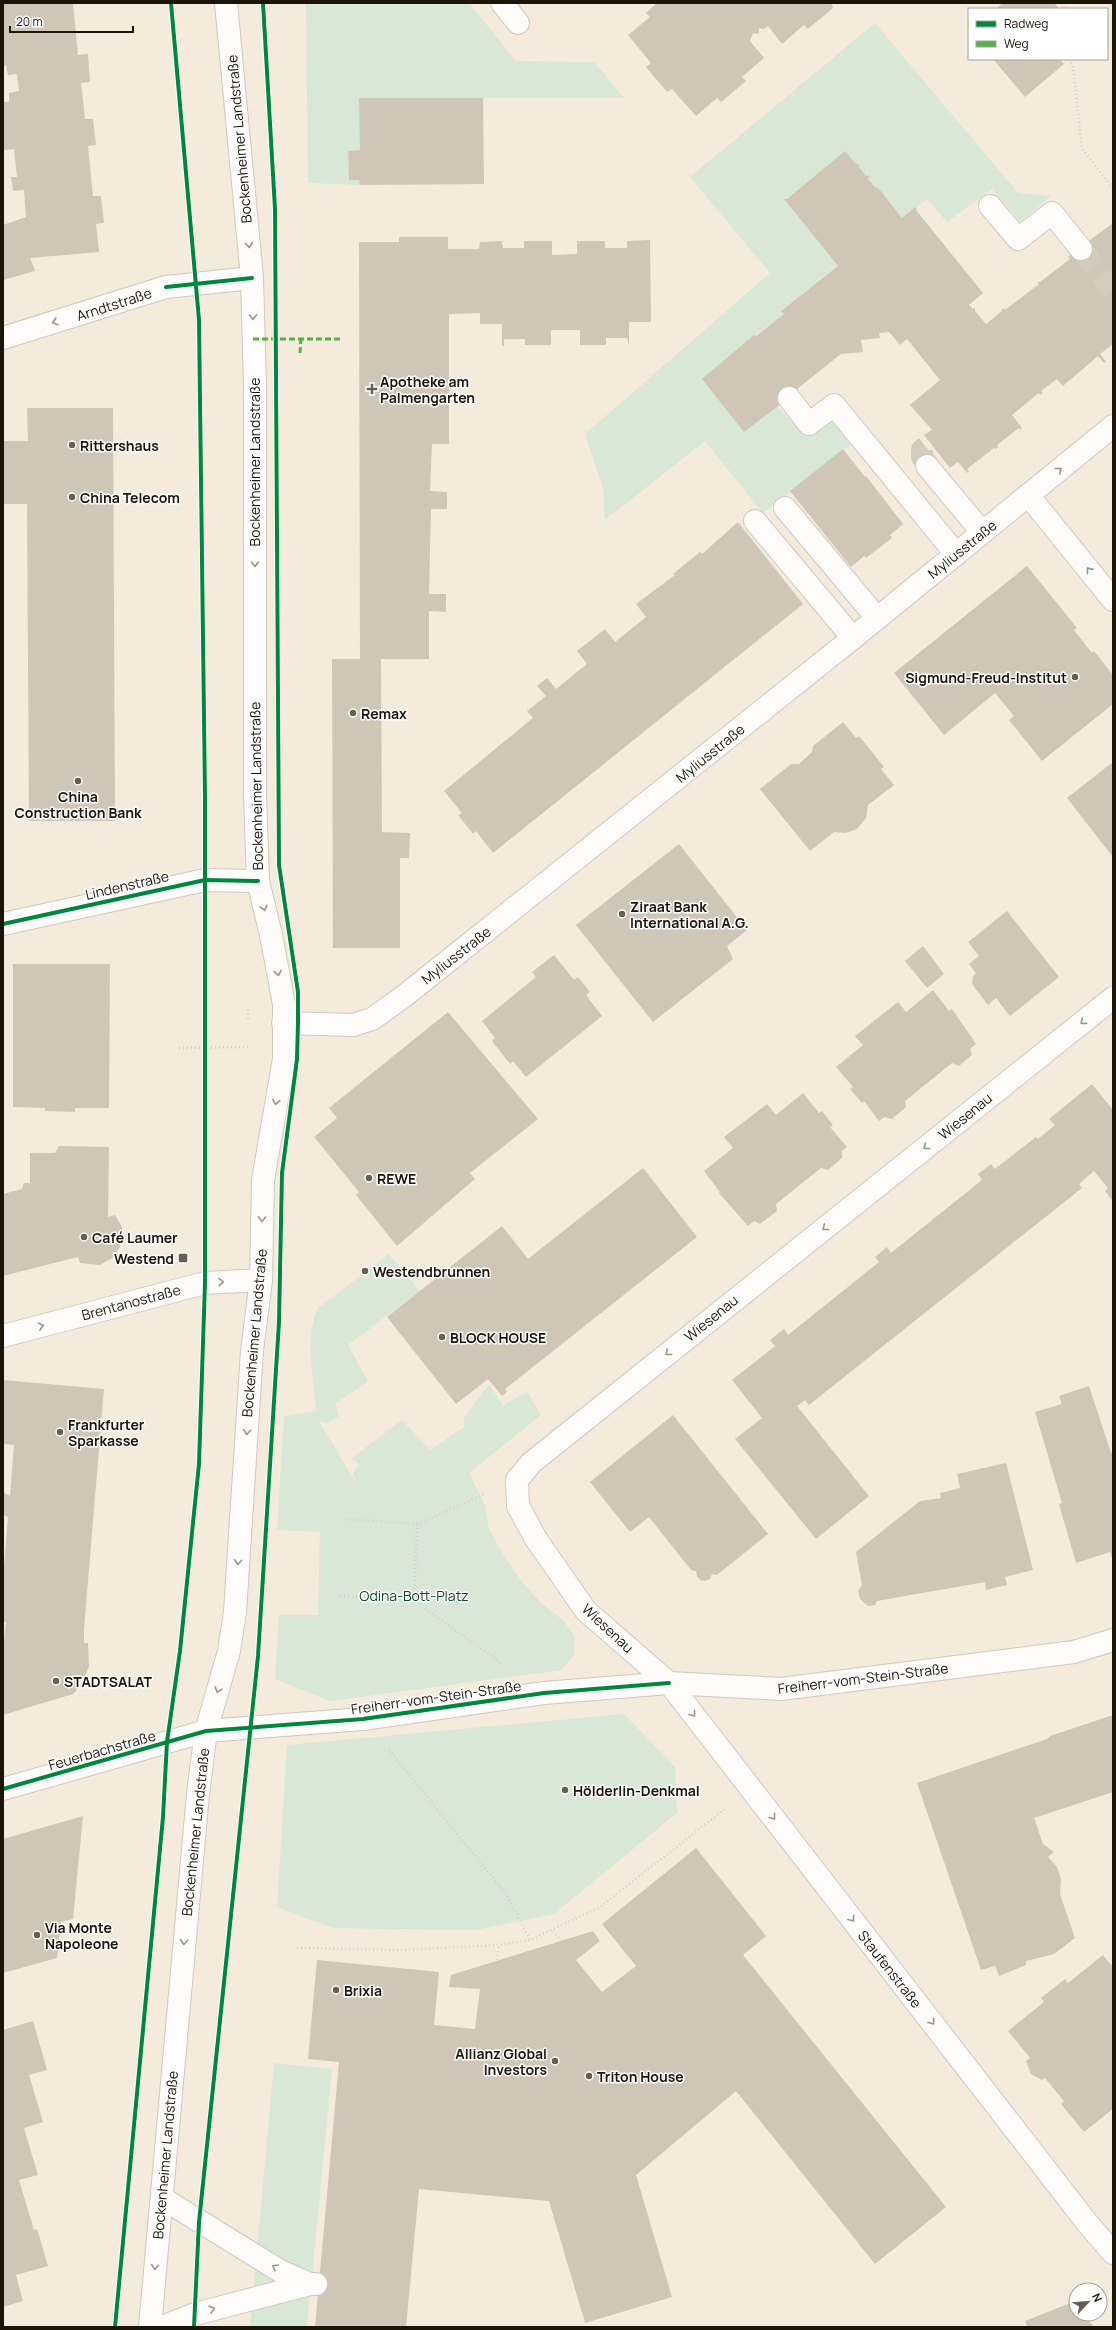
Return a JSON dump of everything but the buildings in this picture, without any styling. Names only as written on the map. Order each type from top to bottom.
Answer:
[{"type":"street","name":"Bockenheimer Landstraße","points":[[150,2327],[186,1925],[206,1731],[230,1651],[234,1618],[252,1351],[261,1280],[263,1180],[284,1059],[282,997],[271,935],[258,881],[255,794],[255,385],[252,278],[226,3]]},
{"type":"street","points":[[502,3],[518,23]]},
{"type":"street","points":[[990,206],[1018,239],[1052,213],[1080,249]]},
{"type":"street","name":"Arndtstraße","points":[[3,338],[166,287],[252,278]]},
{"type":"street","points":[[789,398],[809,424],[834,405],[956,554]]},
{"type":"street","name":"Myliusstraße","points":[[283,1023],[353,1024],[372,1019],[433,974],[853,638],[1113,426]]},
{"type":"street","points":[[927,466],[982,532]]},
{"type":"street","points":[[1028,495],[1113,600]]},
{"type":"street","points":[[785,508],[877,618]]},
{"type":"street","points":[[755,521],[853,638]]},
{"type":"street","name":"Lindenstraße","points":[[3,924],[205,880],[258,881]]},
{"type":"street","name":"Wiesenau","points":[[669,1683],[586,1611],[536,1539],[518,1506],[517,1480],[531,1463],[1113,998]]},
{"type":"street","name":"Brentanostraße","points":[[3,1336],[205,1283],[261,1280]]},
{"type":"street","name":"Freiherr-vom-Stein-Straße","points":[[206,1731],[363,1718],[544,1693],[669,1683],[781,1689],[1074,1652],[1113,1640]]},
{"type":"street","name":"Staufenstraße","points":[[669,1683],[1088,2224],[1113,2253]]},
{"type":"street","name":"Feuerbachstraße","points":[[3,1789],[206,1731]]},
{"type":"street","points":[[162,2198],[280,2271],[314,2284],[215,2308],[162,2327]]},
{"type":"path","points":[[1069,60],[1073,68],[1082,149],[1113,188]]},
{"type":"path","points":[[204,1040],[204,1055]]},
{"type":"path","points":[[179,1048],[237,1047]]},
{"type":"path","points":[[346,1519],[417,1524],[517,1480]]},
{"type":"path","points":[[414,1602],[417,1524]]},
{"type":"path","points":[[340,1596],[414,1602],[544,1693]]},
{"type":"path","points":[[363,1718],[506,1894],[530,1940]]},
{"type":"path","points":[[297,1948],[403,1950],[499,1945],[530,1940],[553,1931],[600,1907],[751,1788]]},
{"type":"path","points":[[553,1931],[561,1941]]},
{"type":"path","points":[[497,1960],[499,1945]]},
{"type":"green space","points":[[306,3],[469,3],[516,61],[594,62],[624,98],[360,98],[360,150],[348,151],[349,179],[359,180],[360,185],[308,183]]},
{"type":"green space","points":[[875,23],[1018,193],[1051,196],[1020,221],[992,189],[947,222],[927,199],[902,218],[880,190],[877,187],[876,188],[868,179],[870,178],[868,175],[866,176],[859,167],[860,166],[857,163],[856,164],[845,151],[843,152],[844,154],[787,199],[784,199],[838,266],[781,310],[784,314],[734,351],[778,407],[805,436],[835,413],[858,439],[763,513],[705,441],[605,520],[603,488],[585,434],[770,273],[690,177]]},
{"type":"green space","name":"Odina-Bott-Platz","points":[[389,1254],[420,1291],[348,1345],[368,1381],[335,1404],[339,1416],[328,1423],[319,1421],[356,1483],[353,1474],[359,1464],[352,1458],[402,1420],[430,1450],[464,1427],[464,1418],[489,1384],[503,1406],[527,1391],[541,1415],[469,1473],[485,1505],[489,1529],[504,1556],[523,1583],[542,1604],[564,1621],[575,1637],[574,1655],[562,1670],[330,1701],[275,1679],[279,1615],[318,1615],[320,1532],[277,1530],[284,1416],[316,1411],[311,1345],[314,1320],[318,1308]]},
{"type":"green space","points":[[624,1714],[675,1767],[677,1813],[554,1914],[476,1930],[333,1928],[277,1907],[287,1745]]},
{"type":"green space","points":[[274,2063],[332,2069],[307,2327],[250,2327]]},
{"type":"tunnel","points":[[1081,249],[1113,291]]},
{"type":"tunnel","points":[[927,466],[922,456],[922,450],[931,443]]},
{"type":"marked path","points":[[300,353],[301,338]]},
{"type":"marked path","points":[[253,339],[342,339]]},
{"type":"cycle path","points":[[115,2327],[163,1817],[167,1742],[180,1651],[199,1464],[205,1283],[205,797],[199,320],[171,3]]},
{"type":"cycle path","points":[[194,2327],[199,2222],[258,1656],[279,1322],[282,1173],[297,1059],[298,992],[279,865],[275,209],[263,3]]},
{"type":"cycle path","points":[[166,287],[252,278]]},
{"type":"cycle path","points":[[3,924],[205,880],[258,881]]},
{"type":"cycle path","points":[[3,1789],[206,1731],[363,1719],[544,1693],[669,1683]]},
{"type":"place","name":"Apotheke am Palmengarten","points":[[372,389]]},
{"type":"place","name":"Rittershaus","points":[[72,445]]},
{"type":"place","name":"China Telecom","points":[[72,497]]},
{"type":"place","name":"Sigmund-Freud-Institut","points":[[1075,677]]},
{"type":"place","name":"Remax","points":[[353,713]]},
{"type":"place","name":"China Construction Bank","points":[[78,781]]},
{"type":"place","name":"Ziraat Bank International A.G.","points":[[622,914]]},
{"type":"place","name":"REWE","points":[[369,1178]]},
{"type":"place","name":"Café Laumer","points":[[84,1237]]},
{"type":"place","name":"Westend","points":[[183,1258]]},
{"type":"place","name":"Westendbrunnen","points":[[365,1271]]},
{"type":"place","name":"BLOCK HOUSE","points":[[442,1337]]},
{"type":"place","name":"Frankfurter Sparkasse","points":[[60,1432]]},
{"type":"place","name":"STADTSALAT","points":[[56,1681]]},
{"type":"place","name":"Hölderlin-Denkmal","points":[[565,1790]]},
{"type":"place","name":"Via Monte Napoleone","points":[[37,1935]]},
{"type":"place","name":"Brixia","points":[[336,1990]]},
{"type":"place","name":"Allianz Global Investors","points":[[555,2061]]},
{"type":"place","name":"Triton House","points":[[589,2076]]}]
